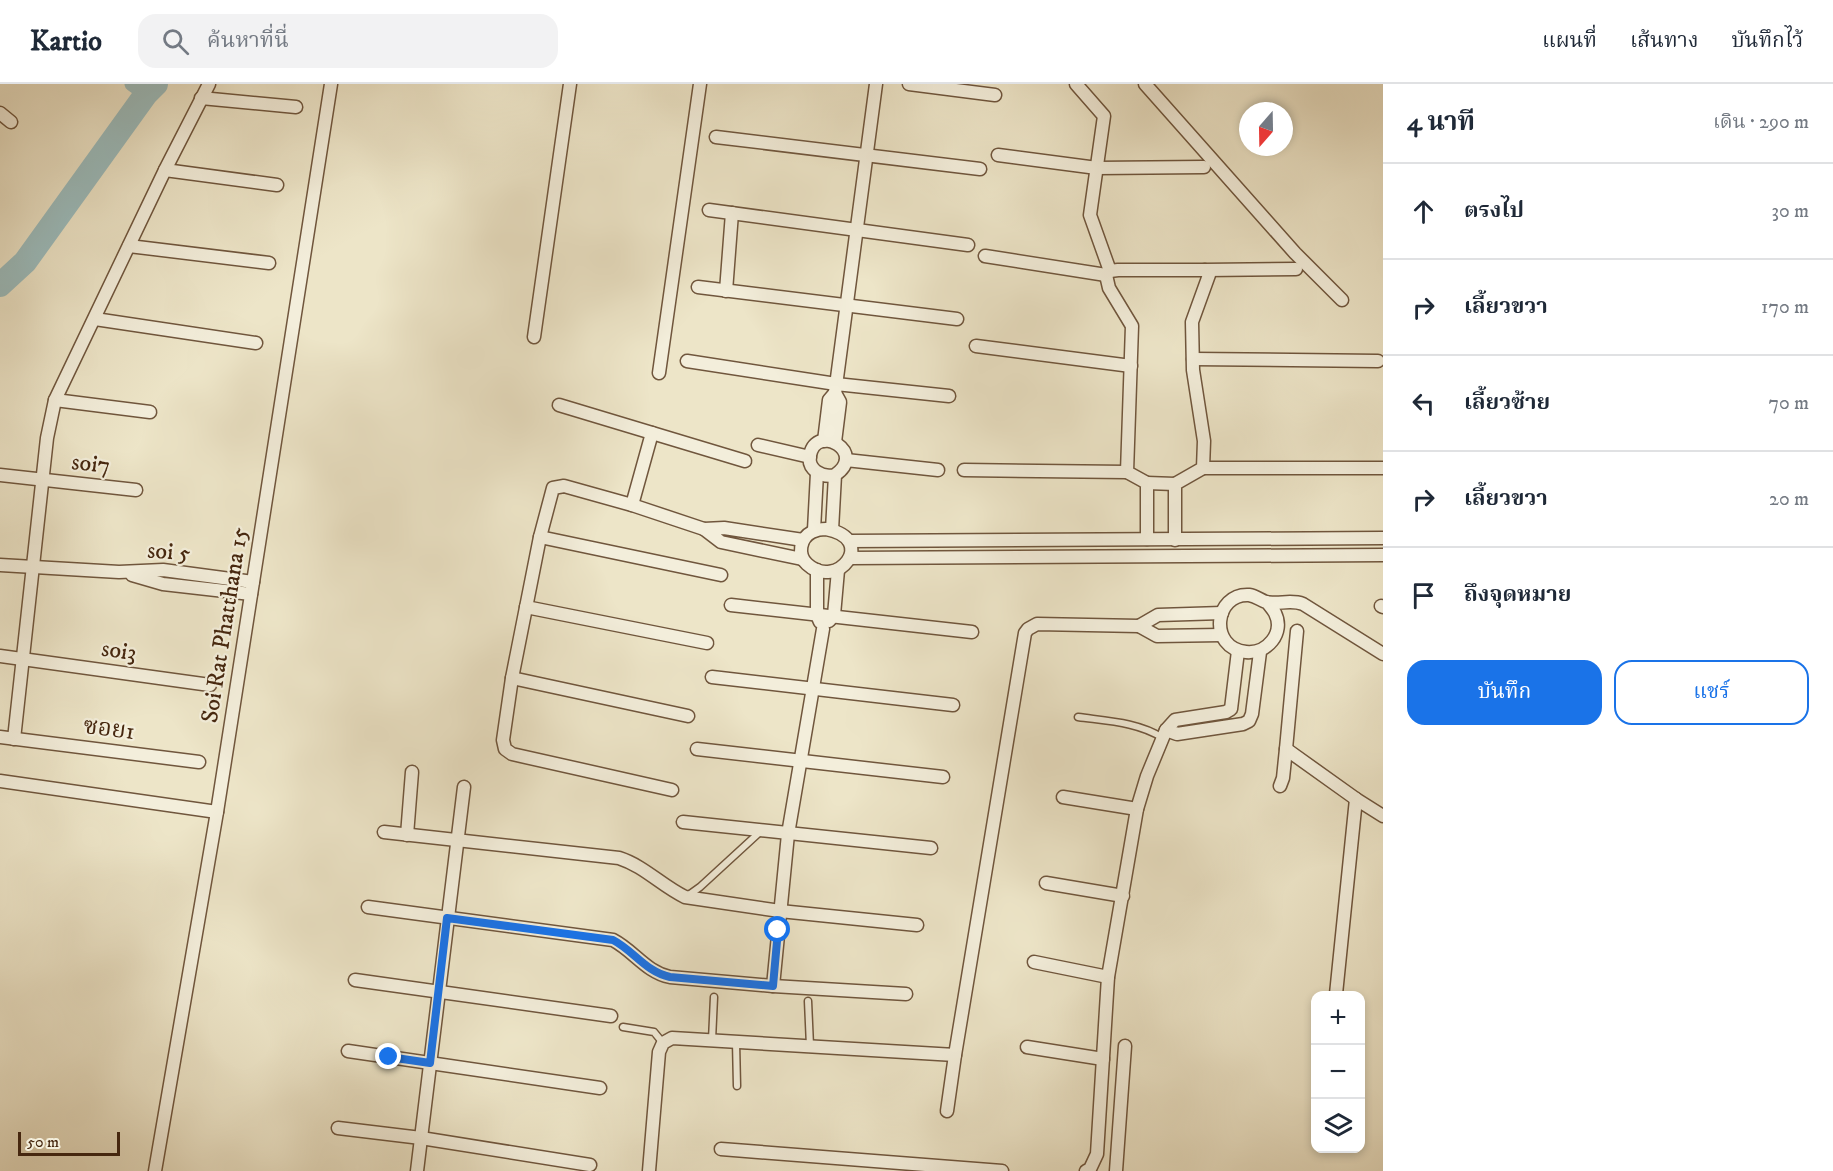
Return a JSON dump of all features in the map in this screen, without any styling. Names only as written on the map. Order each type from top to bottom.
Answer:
[{"type":"street","points":[[14,739],[47,438],[55,400],[165,170],[209,84]]},
{"type":"street","name":"Soi Rat Phatthana 15","points":[[155,1171],[217,812],[331,84]]},
{"type":"street","points":[[534,337],[570,84]]},
{"type":"street","points":[[659,373],[700,84]]},
{"type":"street","points":[[830,441],[829,400],[836,388],[876,84]]},
{"type":"street","points":[[909,84],[995,95]]},
{"type":"street","points":[[1076,84],[1104,116],[1090,215],[1108,273],[1109,288],[1132,326],[1127,472]]},
{"type":"street","points":[[1145,84],[1295,253],[1342,300]]},
{"type":"street","points":[[201,98],[296,107]]},
{"type":"street","points":[[0,113],[11,122]]},
{"type":"street","points":[[716,137],[980,169]]},
{"type":"street","points":[[998,155],[1097,168],[1204,167]]},
{"type":"street","points":[[165,170],[277,185]]},
{"type":"street","points":[[709,210],[968,245]]},
{"type":"street","points":[[726,291],[732,213]]},
{"type":"street","points":[[129,246],[269,263]]},
{"type":"street","points":[[985,256],[1108,273],[1296,269]]},
{"type":"street","points":[[1203,468],[1204,441],[1192,358],[1192,322],[1209,279],[1205,270]]},
{"type":"street","points":[[698,287],[957,319]]},
{"type":"street","points":[[95,319],[256,343]]},
{"type":"street","points":[[976,346],[1131,366]]},
{"type":"street","points":[[1192,358],[1378,361]]},
{"type":"street","points":[[687,361],[836,388],[949,396]]},
{"type":"street","points":[[55,400],[150,412]]},
{"type":"street","points":[[559,405],[745,461]]},
{"type":"street","points":[[632,505],[652,433]]},
{"type":"street","points":[[830,441],[843,450],[846,460],[844,466],[835,475],[823,476],[817,473],[810,463],[810,457],[814,447],[830,441]]},
{"type":"street","points":[[758,445],[810,457]]},
{"type":"street","points":[[846,460],[938,470]]},
{"type":"street","points":[[963,470],[1127,472],[1147,483],[1175,484],[1203,468],[1383,468]]},
{"type":"street","points":[[814,530],[817,473]]},
{"type":"street","name":"soi7","points":[[0,475],[136,490]]},
{"type":"street","points":[[832,530],[835,475]]},
{"type":"street","points":[[1147,483],[1151,539],[1155,556]]},
{"type":"street","points":[[1175,484],[1175,540]]},
{"type":"street","points":[[672,790],[512,754],[505,749],[503,740],[512,678],[540,537],[552,490],[557,486],[564,486],[632,505],[704,530],[721,542],[802,559]]},
{"type":"street","points":[[704,530],[724,528],[803,540]]},
{"type":"street","points":[[814,530],[832,530],[849,541],[850,558],[846,565],[838,570],[817,570],[808,566],[802,559],[801,549],[803,540],[814,530]]},
{"type":"street","points":[[540,537],[721,575]]},
{"type":"street","points":[[849,541],[1383,538]]},
{"type":"street","points":[[850,558],[1383,555]]},
{"type":"street","name":"soi 5","points":[[0,565],[119,572],[163,584],[252,588]]},
{"type":"street","points":[[817,570],[817,615],[823,628]]},
{"type":"street","points":[[773,986],[788,834],[823,628],[834,615],[838,570]]},
{"type":"street","points":[[1247,595],[1258,597],[1275,612],[1278,624],[1276,636],[1260,652],[1238,651],[1221,635],[1219,623],[1222,613],[1228,603],[1239,597],[1247,595]]},
{"type":"street","points":[[1266,602],[1293,601],[1303,604],[1383,654]]},
{"type":"street","points":[[731,604],[972,632]]},
{"type":"street","points":[[526,607],[707,643]]},
{"type":"street","points":[[1139,626],[1158,615],[1222,613]]},
{"type":"street","points":[[947,1111],[1025,633],[1037,624],[1139,626],[1157,636],[1221,635]]},
{"type":"street","points":[[1280,786],[1283,778],[1297,631]]},
{"type":"street","points":[[1086,1171],[1090,1169],[1097,1154],[1108,977],[1137,809],[1164,734],[1175,720],[1226,712],[1231,709],[1238,651]]},
{"type":"street","points":[[1164,734],[1243,724],[1249,721],[1252,714],[1260,652]]},
{"type":"street","name":"soi3","points":[[0,656],[210,685]]},
{"type":"street","points":[[712,677],[953,705]]},
{"type":"street","points":[[512,678],[688,716]]},
{"type":"street","name":"ซอย1","points":[[0,737],[199,762]]},
{"type":"street","points":[[698,749],[943,777]]},
{"type":"street","points":[[1286,749],[1383,816]]},
{"type":"street","points":[[407,835],[412,772]]},
{"type":"street","points":[[0,781],[217,812]]},
{"type":"street","points":[[417,1171],[464,787]]},
{"type":"street","points":[[1063,797],[1137,809]]},
{"type":"street","points":[[1335,991],[1356,799]]},
{"type":"street","points":[[683,822],[931,848]]},
{"type":"street","points":[[384,832],[619,858],[631,862],[685,897],[780,911],[917,925]]},
{"type":"street","points":[[1046,883],[1123,896]]},
{"type":"street","points":[[368,907],[613,940],[649,968],[670,977],[906,994]]},
{"type":"street","points":[[1034,962],[1108,977]]},
{"type":"street","points":[[355,980],[611,1016]]},
{"type":"street","points":[[650,1171],[659,1052],[663,1043],[672,1038],[955,1055]]},
{"type":"street","points":[[1116,1171],[1125,1046]]},
{"type":"street","points":[[1027,1047],[1103,1059]]},
{"type":"street","points":[[348,1051],[600,1088]]},
{"type":"street","points":[[338,1128],[420,1138],[590,1165]]},
{"type":"street","points":[[721,1149],[913,1168],[1002,1171]]},
{"type":"lane","points":[[1078,717],[1138,726],[1164,734]]},
{"type":"lane","points":[[685,897],[700,887],[761,831]]},
{"type":"lane","points":[[712,1040],[714,997]]},
{"type":"lane","points":[[808,1001],[810,1046]]},
{"type":"lane","points":[[623,1027],[654,1032],[663,1043]]},
{"type":"lane","points":[[735,1042],[737,1086]]},
{"type":"waterway","points":[[132,84],[146,94]]},
{"type":"waterway","points":[[0,285],[25,262],[146,94],[156,84]]},
{"type":"route","points":[[389,1057],[430,1063],[447,918],[613,940],[659,974],[670,977],[773,986],[778,930]]}]
